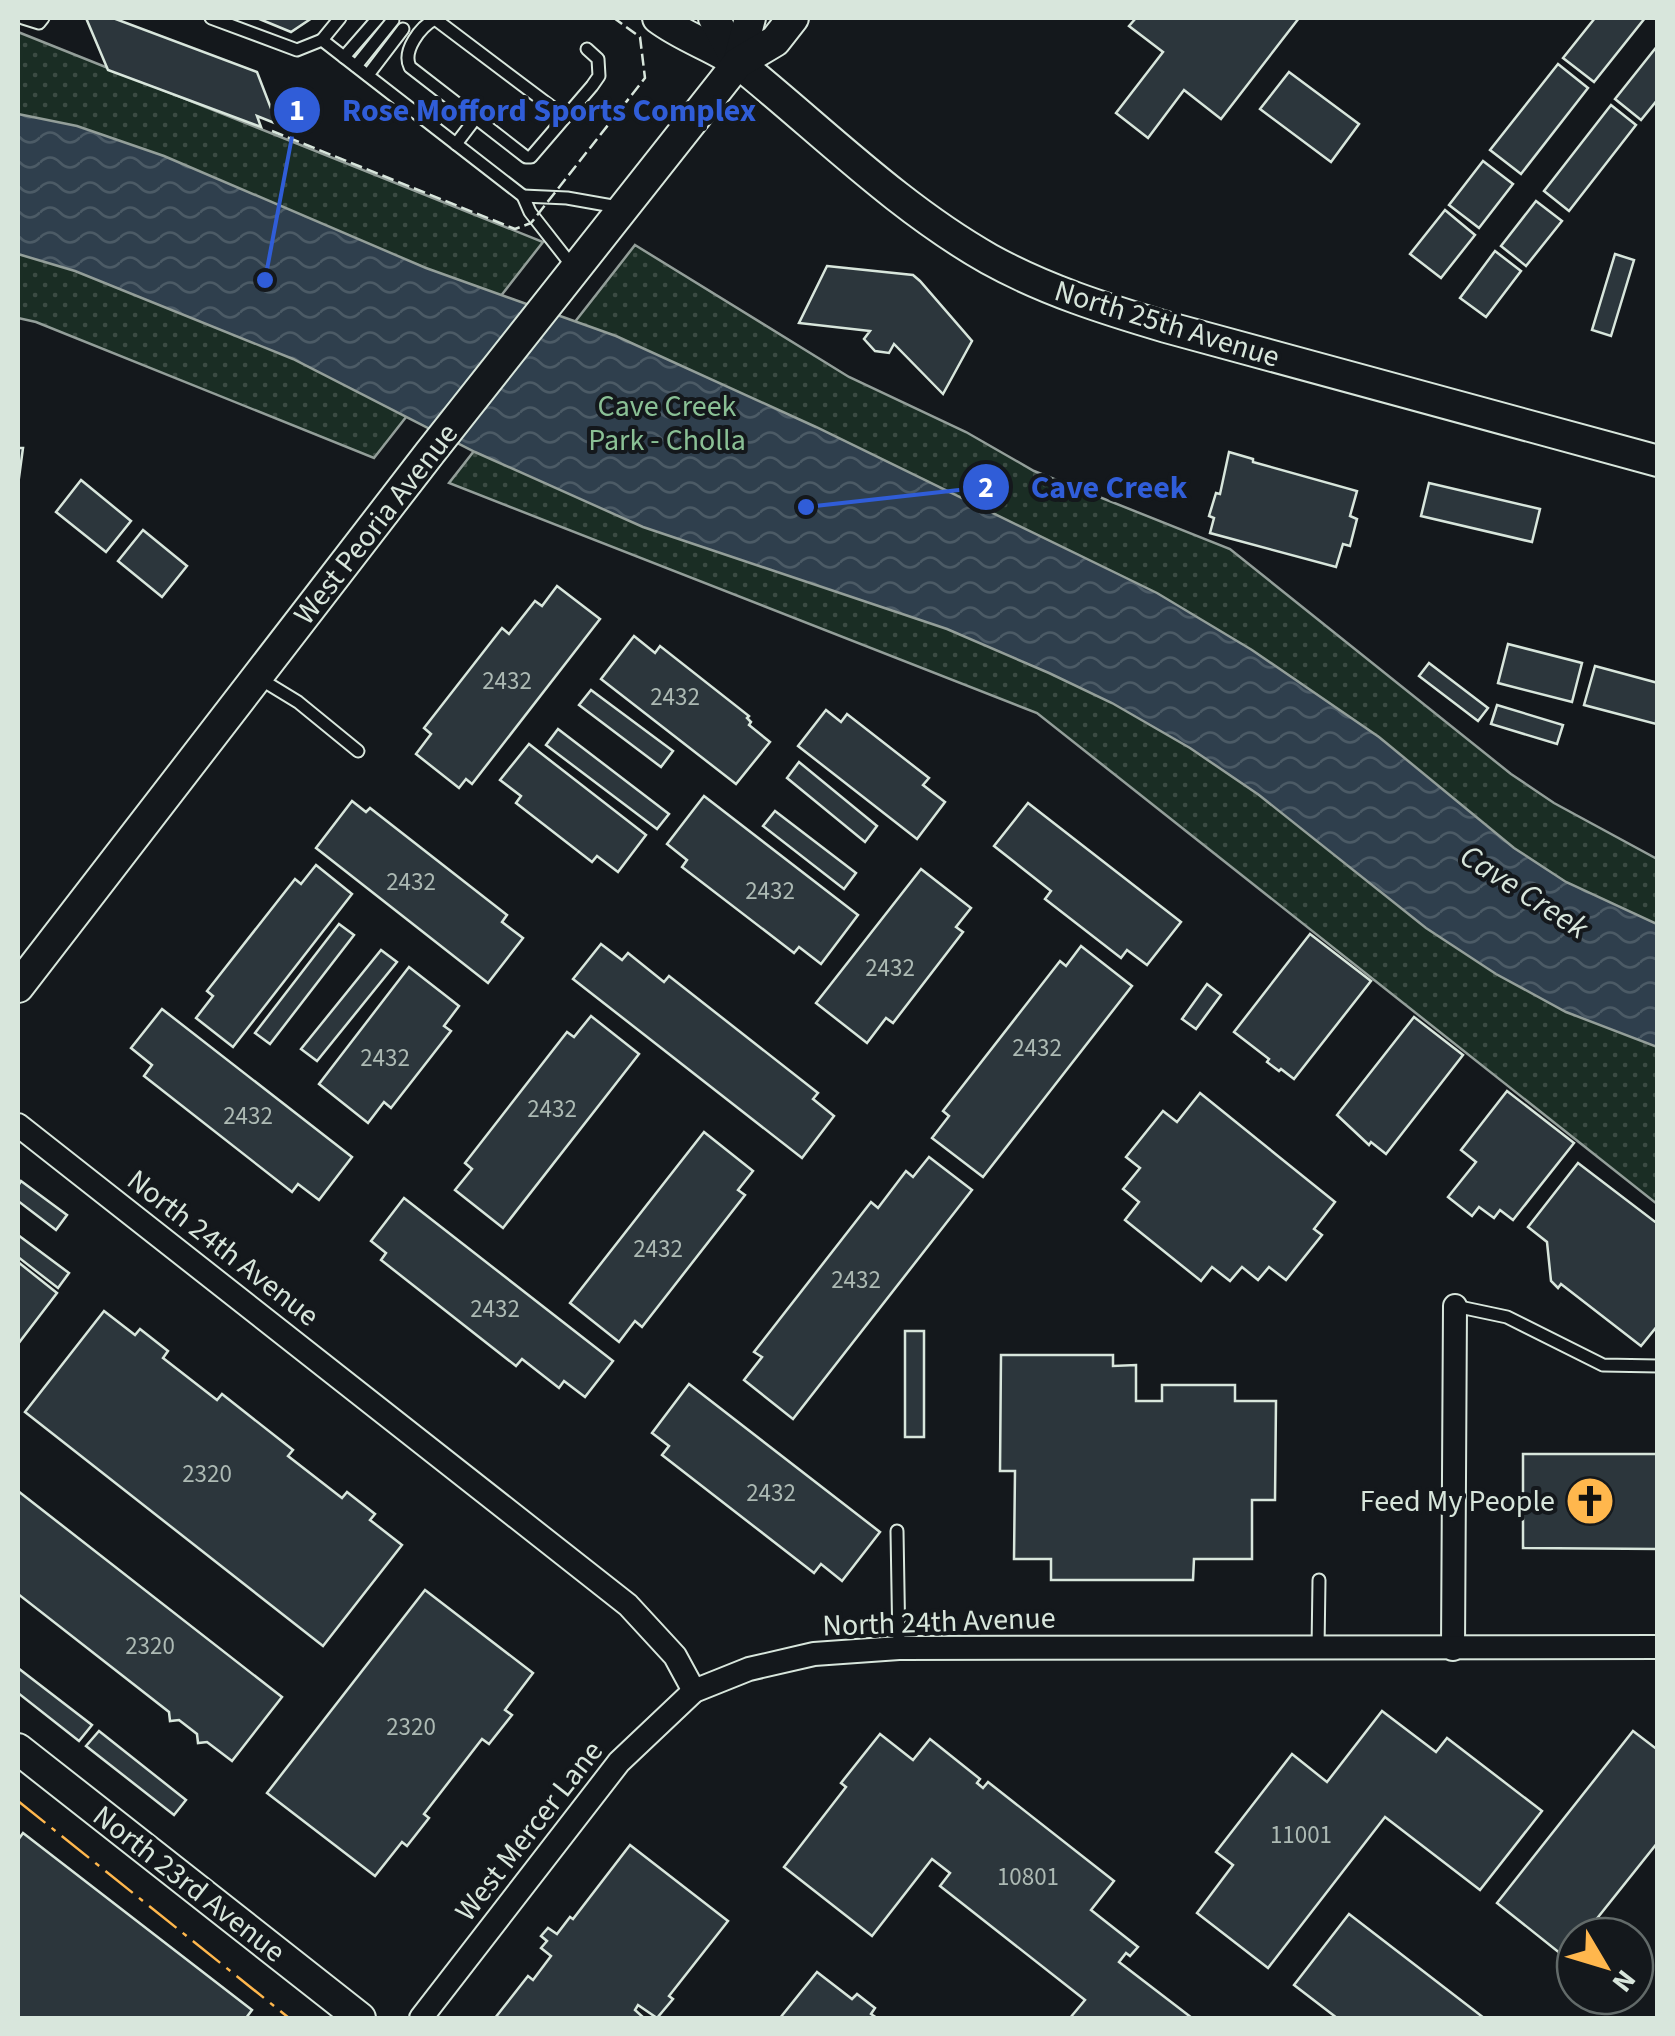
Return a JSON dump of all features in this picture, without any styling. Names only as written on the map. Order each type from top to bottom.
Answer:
[{"type":"street","name":"North 25th Avenue","points":[[658,18],[681,35],[738,63],[934,224],[1042,286],[1103,309],[1203,338],[1658,461]]},
{"type":"street","name":"North 25th Avenue","points":[[714,18],[738,63]]},
{"type":"street","name":"West Peoria Avenue","points":[[738,63],[750,18]]},
{"type":"street","name":"West Peoria Avenue","points":[[18,987],[738,63],[776,40],[793,18]]},
{"type":"street","name":"North 24th Avenue","points":[[18,1125],[628,1605],[675,1656],[694,1691],[750,1669],[814,1654],[899,1648],[1658,1647]]},
{"type":"street","points":[[1453,1649],[1455,1306]]},
{"type":"street","name":"West Mercer Lane","points":[[421,2018],[619,1762],[694,1691]]},
{"type":"street","name":"North 23rd Avenue","points":[[18,1749],[360,2018]]},
{"type":"lane","points":[[24,18],[39,23],[43,18]]},
{"type":"lane","points":[[211,18],[297,50],[322,40],[340,18]]},
{"type":"lane","points":[[344,57],[378,18]]},
{"type":"lane","points":[[565,118],[435,19],[414,41],[406,60],[518,153],[532,157],[565,118],[599,76],[598,59],[587,49]]},
{"type":"lane","points":[[356,66],[398,25],[368,75]]},
{"type":"lane","points":[[322,40],[524,196],[530,212],[575,270]]},
{"type":"lane","points":[[456,144],[476,119]]},
{"type":"lane","points":[[524,196],[568,198],[624,208]]},
{"type":"lane","points":[[258,677],[298,702],[358,751]]},
{"type":"lane","points":[[1455,1306],[1508,1316],[1603,1365],[1658,1366]]},
{"type":"lane","points":[[897,1531],[899,1648]]},
{"type":"lane","points":[[1318,1649],[1320,1580]]},
{"type":"green space","points":[[18,32],[543,242],[374,458],[18,318]]},
{"type":"green space","name":"Cave Creek Park - Cholla","points":[[635,245],[849,377],[966,432],[1034,471],[1230,549],[1511,774],[1554,803],[1657,859],[1657,1204],[1037,713],[449,483]]},
{"type":"water","points":[[18,114],[77,126],[164,156],[426,268],[616,336],[816,427],[1157,593],[1252,650],[1379,737],[1514,848],[1566,882],[1657,924],[1657,1047],[1566,1012],[1496,974],[1426,928],[1259,795],[1190,748],[1112,703],[947,629],[643,527],[475,452],[293,359],[75,271],[18,254]]},
{"type":"building","points":[[86,18],[113,18],[257,72],[277,124],[257,116],[261,127],[108,70]]},
{"type":"building","points":[[257,18],[312,18],[291,32]]},
{"type":"building","points":[[1136,18],[1299,18],[1221,119],[1184,90],[1148,138],[1116,113],[1163,52],[1129,26]]},
{"type":"building","points":[[1595,18],[1645,18],[1594,82],[1563,58]]},
{"type":"building","points":[[1658,45],[1658,99],[1641,120],[1615,99]]},
{"type":"building","points":[[1558,64],[1588,88],[1521,174],[1490,150]]},
{"type":"building","points":[[1289,72],[1359,124],[1331,162],[1260,109]]},
{"type":"building","points":[[1611,105],[1636,125],[1569,211],[1544,191]]},
{"type":"building","points":[[1483,161],[1513,184],[1479,228],[1449,205]]},
{"type":"building","points":[[1536,201],[1562,221],[1526,266],[1501,246]]},
{"type":"building","points":[[1445,210],[1475,235],[1441,278],[1410,254]]},
{"type":"building","points":[[1495,251],[1521,271],[1486,317],[1460,298]]},
{"type":"building","points":[[1615,254],[1634,260],[1611,336],[1592,330]]},
{"type":"building","points":[[827,266],[913,275],[920,281],[972,341],[943,394],[894,344],[889,353],[875,351],[864,339],[870,331],[799,323]]},
{"type":"building","points":[[18,448],[23,448],[18,485]]},
{"type":"building","points":[[1229,452],[1357,491],[1350,516],[1357,519],[1350,546],[1343,544],[1336,567],[1210,533],[1214,518],[1209,516],[1216,493],[1220,494]]},
{"type":"building","points":[[81,480],[131,521],[106,552],[56,512]]},
{"type":"building","points":[[1429,483],[1540,509],[1532,542],[1421,516]]},
{"type":"building","points":[[143,530],[187,566],[162,597],[118,561]]},
{"type":"building","points":[[557,586],[600,619],[472,784],[466,779],[459,788],[416,754],[431,734],[424,728],[502,628],[509,634],[535,601],[542,606]]},
{"type":"building","points":[[634,636],[655,653],[660,646],[749,716],[749,725],[770,742],[736,784],[601,679]]},
{"type":"building","points":[[1508,644],[1582,663],[1572,702],[1498,683]]},
{"type":"building","points":[[1429,663],[1488,708],[1478,721],[1419,676]]},
{"type":"building","points":[[1595,666],[1658,683],[1656,724],[1584,705]]},
{"type":"building","points":[[591,690],[673,751],[661,767],[579,705]]},
{"type":"building","points":[[1497,705],[1563,725],[1557,744],[1491,724]]},
{"type":"building","points":[[826,710],[841,722],[847,714],[929,778],[923,785],[945,802],[917,839],[798,746]]},
{"type":"building","points":[[558,729],[669,814],[657,829],[546,745]]},
{"type":"building","points":[[529,744],[646,835],[618,872],[597,856],[592,862],[516,803],[521,796],[500,780]]},
{"type":"building","points":[[799,762],[877,826],[865,842],[787,778]]},
{"type":"building","points":[[704,796],[858,915],[821,964],[799,947],[794,953],[682,867],[687,860],[667,844]]},
{"type":"building","points":[[352,801],[366,812],[370,808],[507,915],[502,922],[523,938],[488,983],[316,848]]},
{"type":"building","points":[[1028,803],[1181,922],[1147,965],[1127,950],[1121,958],[1045,899],[1051,891],[994,846]]},
{"type":"building","points":[[775,811],[856,873],[844,889],[763,826]]},
{"type":"building","points":[[316,865],[352,894],[233,1047],[196,1018],[213,996],[207,991],[295,879],[301,884]]},
{"type":"building","points":[[921,869],[971,908],[956,927],[963,932],[893,1023],[886,1018],[867,1043],[816,1003]]},
{"type":"building","points":[[339,924],[354,935],[270,1044],[255,1033]]},
{"type":"building","points":[[1310,934],[1371,981],[1294,1079],[1267,1062],[1269,1059],[1234,1032]]},
{"type":"building","points":[[601,944],[622,960],[628,953],[664,982],[669,976],[818,1093],[813,1099],[834,1116],[802,1158],[573,979]]},
{"type":"building","points":[[1081,946],[1132,986],[983,1177],[932,1138],[949,1116],[943,1111],[1060,961],[1066,966]]},
{"type":"building","points":[[381,950],[397,962],[317,1061],[301,1049]]},
{"type":"building","points":[[409,967],[459,1006],[444,1026],[451,1031],[391,1108],[384,1102],[368,1123],[319,1084]]},
{"type":"building","points":[[1207,984],[1221,995],[1196,1029],[1182,1019]]},
{"type":"building","points":[[162,1009],[352,1157],[319,1200],[298,1184],[292,1192],[144,1076],[152,1065],[131,1048]]},
{"type":"building","points":[[591,1016],[639,1054],[503,1228],[455,1190],[472,1169],[465,1163],[567,1032],[574,1037]]},
{"type":"building","points":[[1414,1017],[1463,1055],[1386,1154],[1371,1142],[1369,1145],[1337,1115]]},
{"type":"building","points":[[1507,1091],[1574,1143],[1513,1220],[1500,1210],[1494,1218],[1479,1207],[1472,1216],[1448,1197],[1476,1162],[1461,1150]]},
{"type":"building","points":[[1200,1093],[1335,1202],[1314,1229],[1322,1235],[1286,1280],[1269,1267],[1258,1280],[1242,1267],[1230,1281],[1212,1267],[1201,1281],[1125,1220],[1139,1202],[1123,1189],[1140,1168],[1126,1157],[1163,1111],[1177,1122]]},
{"type":"building","points":[[704,1132],[753,1171],[738,1190],[745,1195],[642,1327],[635,1321],[619,1342],[570,1303]]},
{"type":"building","points":[[929,1157],[972,1190],[793,1419],[744,1380],[762,1357],[754,1352],[871,1202],[878,1208],[906,1171],[913,1177]]},
{"type":"building","points":[[1578,1163],[1658,1224],[1658,1325],[1641,1346],[1561,1284],[1558,1288],[1551,1281],[1547,1242],[1528,1227]]},
{"type":"building","points":[[21,1181],[67,1215],[56,1230],[18,1201]]},
{"type":"building","points":[[404,1198],[613,1361],[585,1397],[564,1381],[559,1388],[522,1359],[516,1366],[381,1260],[386,1253],[371,1241]]},
{"type":"building","points":[[18,1235],[69,1273],[58,1288],[18,1257]]},
{"type":"building","points":[[18,1262],[57,1293],[18,1344]]},
{"type":"building","points":[[104,1311],[135,1335],[140,1329],[168,1351],[163,1358],[217,1400],[222,1394],[293,1450],[288,1456],[342,1498],[347,1492],[375,1514],[370,1520],[402,1545],[323,1646],[25,1412]]},
{"type":"building","points":[[905,1331],[924,1331],[924,1437],[905,1437]]},
{"type":"building","points":[[1001,1355],[1113,1355],[1113,1366],[1136,1365],[1136,1401],[1162,1401],[1162,1385],[1235,1385],[1235,1401],[1276,1401],[1275,1500],[1252,1500],[1252,1559],[1194,1559],[1193,1580],[1051,1580],[1051,1559],[1014,1559],[1015,1471],[1000,1471]]},
{"type":"building","points":[[689,1384],[880,1532],[842,1581],[821,1564],[814,1573],[662,1455],[669,1446],[652,1433]]},
{"type":"building","name":"Feed My People","points":[[1523,1454],[1658,1454],[1658,1549],[1523,1548]]},
{"type":"building","points":[[18,1491],[282,1697],[232,1761],[207,1742],[198,1743],[197,1734],[179,1720],[170,1721],[169,1712],[18,1594]]},
{"type":"building","points":[[425,1590],[533,1673],[505,1710],[512,1715],[489,1744],[482,1739],[424,1814],[429,1818],[407,1846],[402,1842],[375,1876],[267,1793]]},
{"type":"building","points":[[18,1668],[92,1725],[79,1741],[18,1693]]},
{"type":"building","points":[[1382,1711],[1436,1752],[1447,1738],[1542,1811],[1480,1890],[1385,1817],[1268,1968],[1197,1913],[1233,1865],[1216,1852],[1292,1754],[1327,1782]]},
{"type":"building","points":[[99,1731],[186,1800],[174,1815],[86,1746]]},
{"type":"building","points":[[1633,1731],[1658,1750],[1658,1842],[1599,1916],[1555,1916],[1555,1949],[1497,1903]]},
{"type":"building","points":[[880,1734],[913,1760],[930,1739],[980,1779],[977,1783],[983,1788],[988,1782],[1114,1881],[1091,1910],[1138,1947],[1119,1962],[1192,2018],[1070,2018],[1085,2000],[940,1886],[950,1873],[932,1859],[872,1936],[784,1867],[846,1787],[841,1783]]},
{"type":"building","points":[[23,1833],[252,2010],[246,2018],[18,2018],[18,1840]]},
{"type":"building","points":[[630,1845],[728,1921],[669,1996],[673,1999],[657,2018],[638,2005],[635,2010],[644,2018],[495,2018],[528,1976],[533,1980],[551,1956],[541,1948],[547,1941],[541,1936],[548,1928],[557,1934],[570,1917],[573,1919]]},
{"type":"building","points":[[1349,1914],[1484,2018],[1337,2018],[1294,1985]]},
{"type":"building","points":[[817,1972],[852,1999],[857,1994],[875,2008],[871,2014],[877,2018],[780,2018]]},
{"type":"fence","points":[[272,131],[515,229],[531,223],[645,78],[640,37],[614,18]]},
{"type":"power","points":[[18,1801],[289,2018]]},
{"type":"place","name":"Rose Mofford Sports Complex","points":[[265,280]]},
{"type":"place","name":"Cave Creek","points":[[806,507]]},
{"type":"place","name":"Feed My People","points":[[1590,1501]]}]
